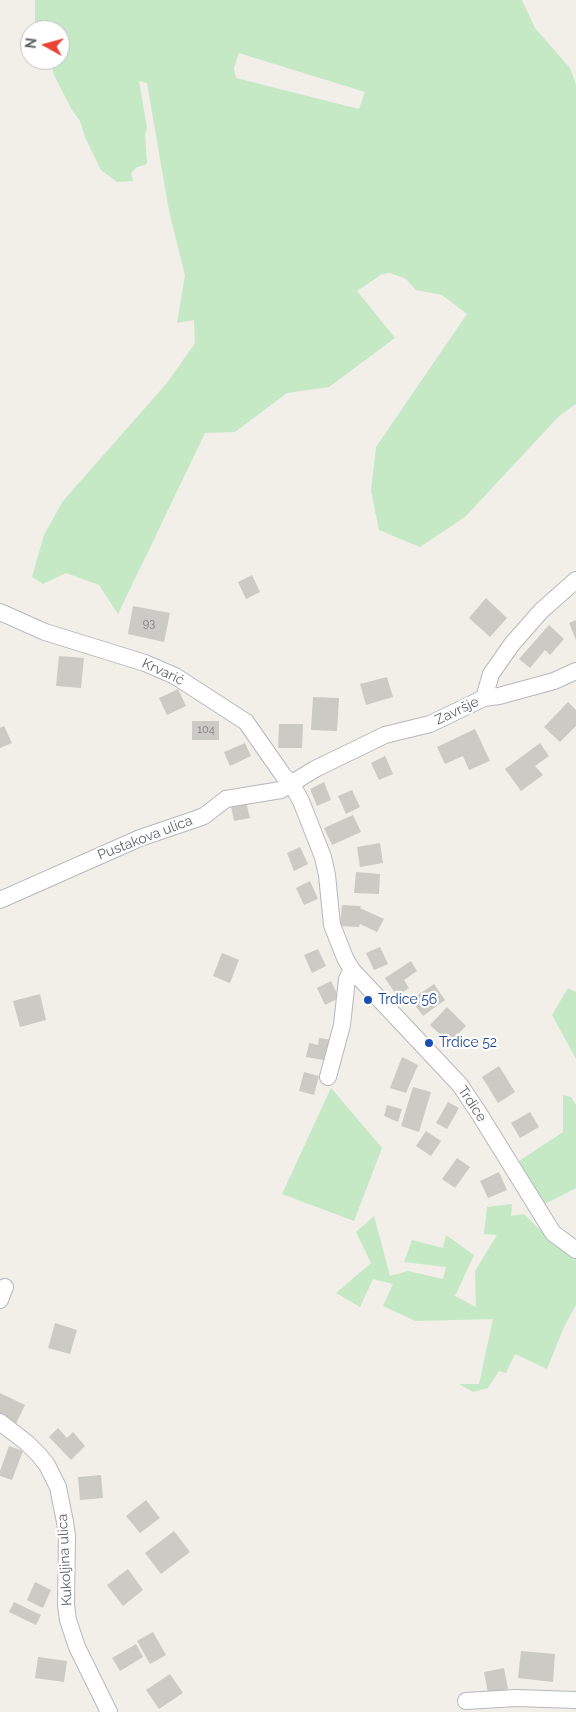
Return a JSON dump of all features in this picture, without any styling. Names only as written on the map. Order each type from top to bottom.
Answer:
[{"type":"street","name":"Završje","points":[[291,783],[315,769],[385,735],[430,724],[484,698],[491,674],[512,644],[541,611],[576,580]]},
{"type":"street","name":"Krvarić","points":[[0,612],[45,632],[145,663],[175,676],[246,722],[283,775],[291,783]]},
{"type":"street","points":[[484,698],[554,682],[576,671]]},
{"type":"street","name":"Pustakova ulica","points":[[0,900],[140,838],[204,816],[226,799],[253,793],[281,790],[291,783]]},
{"type":"street","name":"Trdice","points":[[291,783],[301,802],[323,857],[327,875],[332,925],[345,958],[352,970],[460,1085],[480,1114],[552,1233],[576,1250]]},
{"type":"street","points":[[328,1077],[342,1025],[347,979],[352,970]]},
{"type":"street","name":"Kukoljina ulica","points":[[0,1422],[27,1443],[47,1464],[58,1487],[66,1522],[66,1605],[68,1620],[77,1647],[110,1712]]},
{"type":"street","points":[[466,1700],[516,1698],[576,1700]]},
{"type":"green space","points":[[35,0],[522,0],[535,28],[570,68],[576,85],[576,404],[560,415],[465,517],[420,547],[379,530],[371,491],[376,447],[467,314],[442,295],[416,290],[406,279],[390,273],[382,274],[357,291],[395,338],[329,387],[287,393],[235,432],[205,433],[118,614],[99,585],[66,573],[43,584],[32,577],[44,535],[63,501],[167,383],[195,343],[194,320],[177,323],[185,275],[169,211],[147,83],[139,81],[147,128],[145,134],[147,163],[137,167],[131,173],[133,181],[117,182],[101,170],[85,137],[80,121],[72,110],[53,70],[70,70],[70,20],[35,20]],"holes":[[[239,53],[365,92],[359,109],[236,78],[234,68]]]},
{"type":"green space","points":[[568,988],[576,992],[576,1059],[552,1015]]},
{"type":"green space","points":[[331,1088],[382,1148],[354,1221],[282,1194]]},
{"type":"green space","points":[[563,1095],[571,1097],[576,1105],[576,1188],[543,1205],[519,1161],[563,1132]]},
{"type":"green space","points":[[512,1204],[511,1216],[524,1214],[537,1227],[576,1253],[576,1305],[564,1327],[547,1369],[515,1354],[506,1373],[499,1371],[488,1388],[473,1392],[459,1384],[479,1384],[493,1319],[415,1321],[383,1306],[393,1284],[373,1279],[360,1307],[336,1293],[371,1263],[356,1232],[374,1216],[390,1276],[408,1271],[443,1279],[446,1267],[404,1262],[412,1240],[443,1248],[446,1235],[474,1255],[455,1296],[476,1307],[475,1271],[497,1235],[484,1234],[487,1207]]},
{"type":"building","points":[[252,575],[260,592],[246,599],[238,582]]},
{"type":"building","points":[[486,598],[507,618],[490,637],[469,618]]},
{"type":"building","points":[[133,606],[170,613],[164,642],[128,634]]},
{"type":"building","points":[[576,620],[576,640],[569,623]]},
{"type":"building","points":[[549,625],[564,639],[550,655],[545,650],[530,668],[519,659]]},
{"type":"building","points":[[59,656],[84,658],[81,688],[56,686]]},
{"type":"building","points":[[387,677],[393,697],[366,705],[360,684]]},
{"type":"building","points":[[178,689],[186,706],[167,715],[159,698]]},
{"type":"building","points":[[313,697],[339,698],[337,731],[311,730]]},
{"type":"building","points":[[568,702],[576,710],[576,726],[560,742],[544,727]]},
{"type":"building","points":[[192,721],[219,721],[219,740],[192,740]]},
{"type":"building","points":[[279,724],[303,724],[302,748],[278,748]]},
{"type":"building","points":[[4,726],[12,743],[0,748],[0,728]]},
{"type":"building","points":[[475,729],[490,761],[469,770],[463,756],[445,764],[437,747]]},
{"type":"building","points":[[245,743],[251,756],[230,766],[224,752]]},
{"type":"building","points":[[540,743],[549,756],[535,766],[543,775],[521,791],[505,769]]},
{"type":"building","points":[[385,756],[393,774],[379,780],[371,763]]},
{"type":"building","points":[[324,782],[331,800],[317,806],[310,789]]},
{"type":"building","points":[[352,790],[360,807],[346,814],[338,796]]},
{"type":"building","points":[[246,802],[250,818],[234,821],[231,806]]},
{"type":"building","points":[[353,815],[361,832],[332,845],[324,828]]},
{"type":"building","points":[[380,843],[383,863],[360,867],[357,847]]},
{"type":"building","points":[[300,847],[308,864],[294,871],[287,853]]},
{"type":"building","points":[[356,872],[380,874],[379,894],[354,893]]},
{"type":"building","points":[[310,881],[318,899],[304,905],[296,888]]},
{"type":"building","points":[[342,905],[361,906],[360,908],[384,919],[377,932],[360,924],[359,927],[340,926]]},
{"type":"building","points":[[380,947],[388,964],[374,970],[366,953]]},
{"type":"building","points":[[318,949],[326,966],[312,973],[304,955]]},
{"type":"building","points":[[222,953],[239,960],[230,983],[213,976]]},
{"type":"building","points":[[411,961],[417,971],[404,980],[409,988],[397,996],[385,978]]},
{"type":"building","points":[[331,981],[339,998],[325,1005],[317,988]]},
{"type":"building","points":[[434,984],[445,1000],[423,1016],[411,1000]]},
{"type":"building","points":[[40,994],[46,1020],[20,1027],[13,1001]]},
{"type":"building","points":[[447,1007],[466,1026],[449,1043],[430,1025]]},
{"type":"building","points":[[319,1038],[333,1040],[329,1061],[306,1057],[309,1043],[318,1045]]},
{"type":"building","points":[[402,1057],[418,1065],[406,1093],[390,1088]]},
{"type":"building","points":[[499,1066],[515,1092],[498,1103],[482,1077]]},
{"type":"building","points":[[304,1072],[319,1076],[314,1095],[299,1091]]},
{"type":"building","points":[[413,1087],[431,1092],[419,1132],[401,1126]]},
{"type":"building","points":[[448,1102],[459,1108],[447,1129],[436,1123]]},
{"type":"building","points":[[387,1105],[402,1109],[398,1122],[384,1116]]},
{"type":"building","points":[[530,1112],[539,1127],[520,1138],[511,1123]]},
{"type":"building","points":[[426,1131],[441,1141],[431,1156],[416,1146]]},
{"type":"building","points":[[457,1158],[470,1167],[455,1188],[442,1179]]},
{"type":"building","points":[[499,1172],[507,1190],[488,1198],[480,1181]]},
{"type":"building","points":[[55,1323],[77,1330],[70,1354],[48,1348]]},
{"type":"building","points":[[0,1393],[25,1405],[16,1424],[0,1417]]},
{"type":"building","points":[[58,1428],[67,1438],[73,1432],[85,1446],[71,1460],[49,1437]]},
{"type":"building","points":[[9,1446],[23,1451],[12,1480],[0,1476]]},
{"type":"building","points":[[101,1475],[103,1498],[80,1500],[78,1477]]},
{"type":"building","points":[[146,1500],[160,1518],[140,1533],[126,1516]]},
{"type":"building","points":[[174,1531],[190,1552],[161,1574],[145,1553]]},
{"type":"building","points":[[128,1569],[143,1590],[123,1606],[107,1585]]},
{"type":"building","points":[[35,1582],[51,1590],[43,1608],[27,1600]]},
{"type":"building","points":[[14,1602],[41,1615],[36,1625],[9,1612]]},
{"type":"building","points":[[153,1632],[166,1655],[150,1664],[137,1641]]},
{"type":"building","points":[[136,1644],[143,1657],[120,1671],[112,1658]]},
{"type":"building","points":[[521,1651],[555,1654],[553,1682],[518,1678]]},
{"type":"building","points":[[38,1657],[67,1661],[64,1682],[35,1678]]},
{"type":"building","points":[[504,1668],[508,1689],[488,1693],[484,1672]]},
{"type":"building","points":[[170,1674],[183,1693],[159,1709],[146,1690]]},
{"type":"place","name":"Trdice 56","points":[[368,1000]]},
{"type":"place","name":"Trdice 52","points":[[429,1043]]}]
